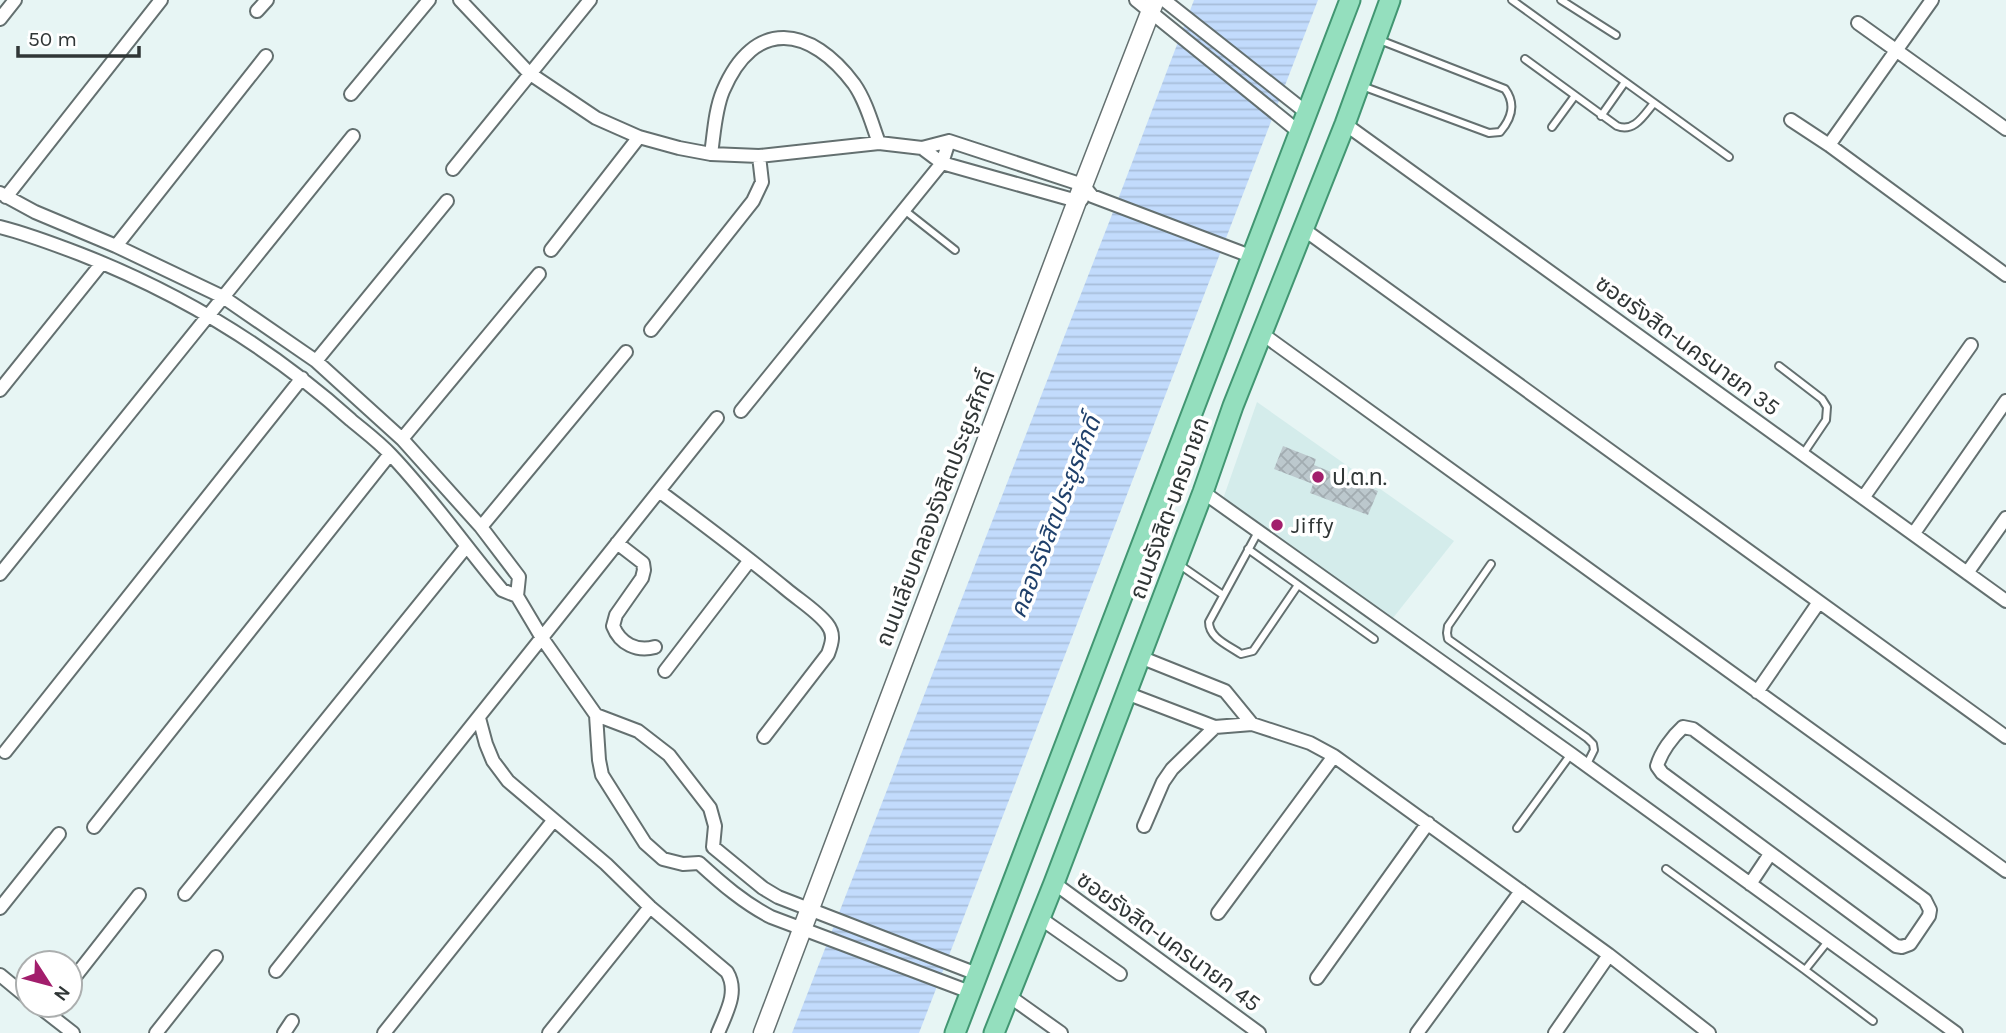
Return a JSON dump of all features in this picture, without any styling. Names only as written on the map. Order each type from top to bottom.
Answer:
[{"type":"main road","name":"ถนนรังสิต-นครนายก","points":[[955,1033],[965,980],[1253,257],[1299,132],[1300,108],[1350,0]]},
{"type":"main road","name":"ถนนรังสิต-นครนายก","points":[[994,1033],[1054,883],[1261,333],[1345,124],[1390,0]]},
{"type":"street","points":[[0,19],[15,0]]},
{"type":"street","points":[[161,0],[3,195],[34,212],[116,246],[223,297],[316,361],[402,439],[481,527],[519,577],[517,596],[542,638],[596,715],[602,775],[645,843],[663,859],[683,864],[699,863],[749,906],[771,917],[828,938],[965,980]]},
{"type":"street","points":[[257,11],[267,0]]},
{"type":"street","points":[[351,94],[429,0]]},
{"type":"street","points":[[460,0],[529,73],[596,118],[639,137],[711,155],[760,156],[879,143],[922,148],[949,141],[1253,257]]},
{"type":"street","points":[[453,169],[590,0]]},
{"type":"street","points":[[1829,145],[1932,0]]},
{"type":"street","points":[[1151,3],[1182,15],[1300,108]]},
{"type":"street","points":[[1151,3],[1172,29],[1299,132]]},
{"type":"street","name":"ถนนเลียบคลองรังสิตประยูรศักดิ์","points":[[762,1033],[1084,194],[1151,3]]},
{"type":"street","points":[[1858,23],[2006,129]]},
{"type":"street","points":[[711,155],[716,117],[732,72],[750,49],[766,40],[783,36],[796,38],[816,48],[838,66],[855,85],[879,143]]},
{"type":"street","points":[[116,246],[266,56]]},
{"type":"street","points":[[1791,120],[2006,275]]},
{"type":"street","name":"ซอยรังสิต-นครนายก 35","points":[[1345,124],[2006,601]]},
{"type":"street","points":[[0,574],[354,136]]},
{"type":"street","points":[[551,250],[639,137]]},
{"type":"street","points":[[741,411],[942,163],[949,141]]},
{"type":"street","points":[[922,148],[942,163],[1084,194]]},
{"type":"street","points":[[651,330],[753,201],[762,182],[760,156]]},
{"type":"street","points":[[316,361],[447,201]]},
{"type":"street","points":[[0,227],[28,234],[155,287],[257,345],[302,378],[390,454],[502,590],[517,596]]},
{"type":"street","points":[[1303,228],[2006,737]]},
{"type":"street","points":[[0,390],[102,263]]},
{"type":"street","points":[[402,439],[539,274]]},
{"type":"street","points":[[1261,333],[2006,871]]},
{"type":"street","points":[[1863,498],[1971,345]]},
{"type":"street","points":[[481,527],[626,352]]},
{"type":"street","points":[[5,752],[302,378]]},
{"type":"street","points":[[1914,533],[2006,401]]},
{"type":"street","points":[[276,971],[717,418]]},
{"type":"street","points":[[94,827],[390,454]]},
{"type":"street","points":[[659,491],[822,619],[833,635],[828,654],[764,737]]},
{"type":"street","points":[[1203,492],[1956,1033]]},
{"type":"street","points":[[1967,573],[2006,518]]},
{"type":"street","points":[[617,543],[642,562],[644,570],[642,578],[616,615],[613,626],[622,640],[635,648],[655,647]]},
{"type":"street","points":[[186,894],[466,547]]},
{"type":"street","points":[[665,671],[750,560]]},
{"type":"street","points":[[1757,692],[1819,602]]},
{"type":"street","points":[[1140,657],[1225,691],[1252,724]]},
{"type":"street","points":[[1126,693],[1215,727],[1252,724],[1310,743],[1334,756],[1609,956],[1701,1031]]},
{"type":"street","points":[[596,715],[638,730],[669,754],[710,808],[715,826],[713,847],[699,863]]},
{"type":"street","points":[[479,718],[493,761],[508,781],[727,972],[732,980],[732,998],[718,1033]]},
{"type":"street","points":[[1144,826],[1171,769],[1215,727]]},
{"type":"street","points":[[1683,727],[1693,729],[1925,900],[1930,910],[1929,916],[1910,944],[1896,946],[1770,854],[1662,773],[1657,766],[1683,727]]},
{"type":"street","points":[[1218,913],[1334,756]]},
{"type":"street","points":[[384,1033],[553,821]]},
{"type":"street","points":[[1317,978],[1428,823]]},
{"type":"street","points":[[0,908],[59,834]]},
{"type":"street","points":[[713,847],[778,897],[834,919],[965,980]]},
{"type":"street","points":[[1750,884],[1770,854]]},
{"type":"street","name":"ซอยรังสิต-นครนายก 45","points":[[1054,883],[1259,1033]]},
{"type":"street","points":[[1417,1033],[1521,891]]},
{"type":"street","points":[[84,965],[139,895]]},
{"type":"street","points":[[549,1033],[650,907]]},
{"type":"street","points":[[1040,918],[1120,974]]},
{"type":"street","points":[[1555,1033],[1609,956]]},
{"type":"street","points":[[156,1033],[216,957]]},
{"type":"street","points":[[0,975],[14,986]]},
{"type":"street","points":[[1009,996],[1061,1033]]},
{"type":"street","points":[[58,1019],[73,1033]]},
{"type":"street","points":[[284,1033],[292,1021]]},
{"type":"lane","points":[[1512,0],[1729,157]]},
{"type":"lane","points":[[1561,0],[1616,35]]},
{"type":"lane","points":[[1358,85],[1489,133],[1500,132],[1506,125],[1513,105],[1505,89],[1376,38]]},
{"type":"lane","points":[[1525,60],[1601,116],[1624,129],[1631,128],[1654,103]]},
{"type":"lane","points":[[1601,116],[1625,82]]},
{"type":"lane","points":[[1552,127],[1574,97]]},
{"type":"lane","points":[[903,209],[955,250]]},
{"type":"lane","points":[[1779,366],[1822,399],[1827,407],[1826,421],[1802,454]]},
{"type":"lane","points":[[1258,532],[1209,622],[1209,630],[1241,654],[1253,651],[1298,585]]},
{"type":"lane","points":[[1248,549],[1374,639]]},
{"type":"lane","points":[[1176,562],[1223,595]]},
{"type":"lane","points":[[1491,564],[1448,626],[1448,639],[1587,738],[1593,744],[1594,750],[1586,766]]},
{"type":"lane","points":[[1517,828],[1571,754]]},
{"type":"lane","points":[[1666,869],[1873,1021]]},
{"type":"lane","points":[[1805,970],[1829,940]]},
{"type":"shaded area","points":[[1257,402],[1454,541],[1389,623],[1223,499]]},
{"type":"water","name":"คลองรังสิตประยูรศักดิ์","points":[[1194,0],[1318,0],[919,1033],[792,1033],[1122,189]]},
{"type":"building","name":"ป.ต.ท.","points":[[1283,446],[1316,459],[1314,465],[1378,491],[1368,515],[1310,493],[1313,484],[1274,469]]},
{"type":"place","name":"ป.ต.ท.","points":[[1318,477]]},
{"type":"place","name":"Jiffy","points":[[1277,525]]}]
